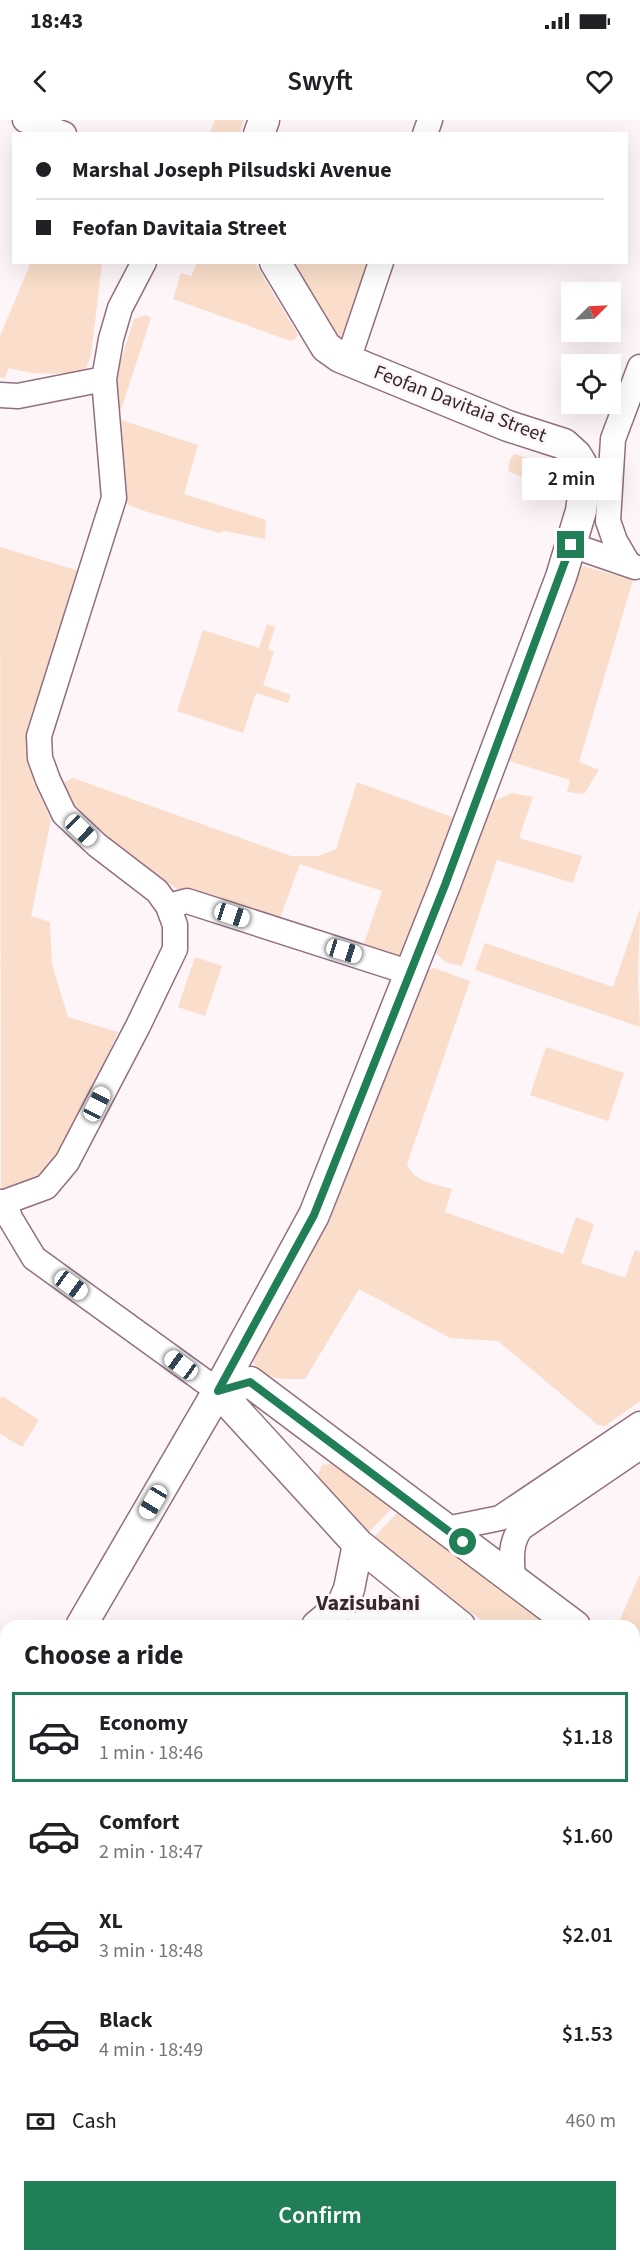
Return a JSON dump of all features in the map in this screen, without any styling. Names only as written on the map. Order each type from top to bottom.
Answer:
[{"type":"main road","points":[[276,264],[326,347],[348,360]]},
{"type":"main road","name":"Feofan Davitaia Street","points":[[84,1620],[218,1391],[314,1215],[411,972],[571,545],[581,511],[585,479],[581,463],[564,444],[508,426],[348,360]]},
{"type":"main road","points":[[452,1620],[358,1544],[218,1391],[250,1382],[567,1620]]},
{"type":"main road","points":[[307,1487],[309,1470],[315,1460],[330,1452],[358,1463]]},
{"type":"main road","points":[[324,1620],[342,1605],[349,1589],[358,1544]]},
{"type":"main road","points":[[371,1620],[395,1612],[434,1620]]},
{"type":"street","points":[[25,120],[58,132]]},
{"type":"street","points":[[143,264],[120,308],[111,339],[104,379],[114,498],[39,735],[40,758],[64,814],[97,845],[157,891],[168,906],[175,925],[175,949],[138,1026],[67,1162],[46,1187],[3,1202],[34,1258],[218,1391]]},
{"type":"street","name":"Feofan Davitaia Street","points":[[348,360],[380,264]]},
{"type":"street","points":[[635,567],[615,541],[608,520],[613,439],[640,367]]},
{"type":"street","points":[[0,396],[18,396],[104,379]]},
{"type":"street","points":[[571,545],[635,567]]},
{"type":"street","points":[[168,906],[187,901],[411,972]]},
{"type":"street","points":[[446,1530],[500,1518],[640,1424]]},
{"type":"street","points":[[513,1580],[512,1548],[514,1538],[521,1528],[640,1448]]},
{"type":"shaded area","points":[[215,120],[244,120],[240,132],[210,132]]},
{"type":"shaded area","points":[[30,264],[102,264],[91,355],[86,369],[47,374],[9,368],[4,379],[0,377],[0,336]]},
{"type":"shaded area","points":[[197,264],[256,264],[298,335],[294,340],[288,340],[173,299],[181,273],[191,276]]},
{"type":"shaded area","points":[[289,264],[373,264],[347,343],[335,337]]},
{"type":"shaded area","points":[[146,315],[151,318],[118,419],[198,445],[184,494],[266,520],[265,539],[225,531],[219,533],[141,510],[129,505],[118,494],[115,380],[134,319]]},
{"type":"shaded area","points":[[514,454],[563,468],[570,479],[564,490],[556,491],[508,471],[510,459]]},
{"type":"shaded area","points":[[0,547],[79,571],[27,728],[29,758],[34,783],[51,820],[31,916],[50,922],[52,964],[68,1017],[118,1032],[82,1113],[59,1157],[37,1182],[19,1188],[1,1190]]},
{"type":"shaded area","points":[[583,566],[633,580],[579,762],[599,770],[584,794],[567,792],[570,780],[509,761],[577,570]]},
{"type":"shaded area","points":[[267,624],[275,627],[268,649],[274,652],[263,685],[291,695],[288,703],[256,693],[243,733],[177,711],[203,630],[259,648]]},
{"type":"shaded area","points":[[73,778],[291,856],[319,856],[336,849],[357,782],[457,819],[403,965],[361,952],[382,891],[300,864],[277,926],[196,902],[119,849],[85,821],[62,795],[64,783]]},
{"type":"shaded area","points":[[512,793],[533,797],[519,838],[582,856],[573,883],[497,860],[462,966],[445,962],[437,954],[436,945],[487,804]]},
{"type":"shaded area","points":[[640,909],[638,979],[640,1027],[475,970],[485,943],[613,987]]},
{"type":"shaded area","points":[[195,957],[222,966],[205,1016],[178,1007]]},
{"type":"shaded area","points":[[434,968],[470,981],[407,1164],[414,1175],[420,1179],[452,1189],[445,1212],[563,1254],[576,1217],[594,1224],[581,1263],[625,1278],[635,1250],[640,1252],[640,1401],[605,1426],[598,1425],[498,1341],[450,1338],[359,1289],[305,1379],[280,1379],[267,1375],[255,1365],[250,1357],[426,972]]},
{"type":"shaded area","points":[[546,1047],[624,1073],[608,1121],[530,1095]]},
{"type":"shaded area","points":[[2,1396],[39,1420],[22,1447],[0,1434]]},
{"type":"shaded area","points":[[336,1463],[393,1507],[369,1532],[317,1477],[322,1465]]},
{"type":"shaded area","points":[[399,1511],[539,1620],[481,1620],[401,1564],[374,1537]]},
{"type":"shaded area","points":[[640,1574],[640,1620],[620,1620]]},
{"type":"district","name":"Vazisubani","points":[[368,1603]]},
{"type":"route","points":[[463,1542],[250,1382],[218,1391],[314,1215],[445,885],[571,545]]}]
